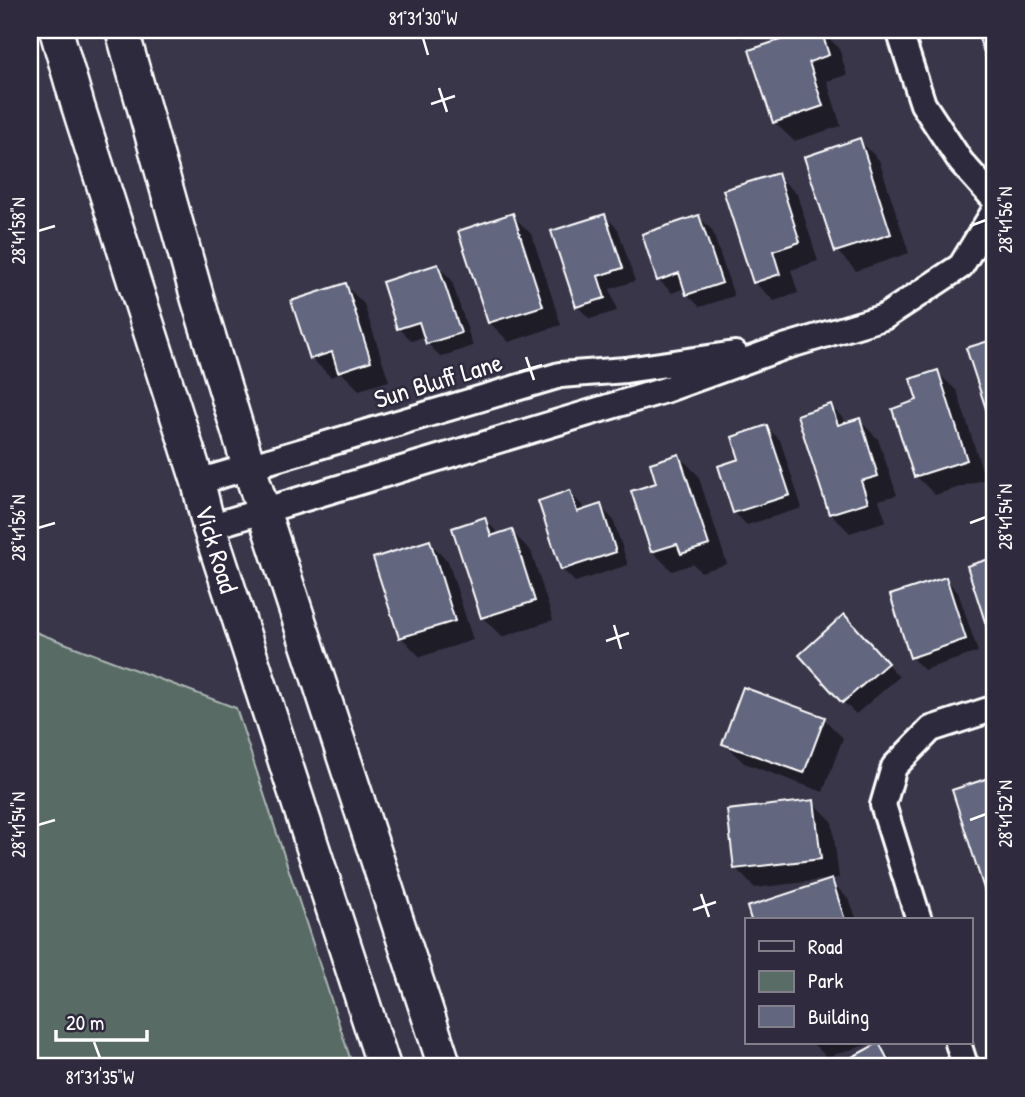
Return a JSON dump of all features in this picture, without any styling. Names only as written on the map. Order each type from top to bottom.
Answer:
[{"type":"street","name":"Vick Road","points":[[56,30],[198,482],[209,527],[384,1067]]},
{"type":"street","name":"Vick Road","points":[[122,30],[248,467],[445,1067]]},
{"type":"street","points":[[899,30],[923,104],[961,162],[995,200]]},
{"type":"street","name":"Sun Bluff Lane","points":[[209,527],[665,390],[784,347],[884,317],[961,266],[995,210]]},
{"type":"street","name":"Sun Bluff Lane","points":[[198,482],[560,375],[626,370],[784,347]]},
{"type":"street","points":[[918,918],[883,805],[894,767],[931,729],[995,708]]},
{"type":"street","points":[[958,1044],[968,1067]]},
{"type":"green space","points":[[30,630],[236,708],[353,1067],[30,1067]]},
{"type":"building","points":[[811,30],[821,30],[829,55],[809,62],[823,106],[773,123],[749,50]]},
{"type":"building","points":[[976,30],[995,30],[995,58],[987,61]]},
{"type":"building","points":[[860,138],[891,234],[835,252],[804,157]]},
{"type":"building","points":[[778,173],[800,242],[773,251],[780,274],[753,283],[723,190]]},
{"type":"building","points":[[513,213],[543,306],[488,323],[458,231]]},
{"type":"building","points":[[605,214],[623,268],[598,276],[605,298],[576,307],[551,231]]},
{"type":"building","points":[[699,215],[722,283],[686,295],[679,273],[657,281],[642,234]]},
{"type":"building","points":[[438,264],[461,333],[426,344],[419,322],[397,329],[382,282]]},
{"type":"building","points":[[346,283],[371,361],[338,372],[332,352],[310,359],[291,301]]},
{"type":"building","points":[[995,339],[995,423],[991,424],[966,348]]},
{"type":"building","points":[[938,370],[967,460],[914,477],[892,409],[917,400],[910,379]]},
{"type":"building","points":[[831,404],[838,425],[860,418],[878,476],[861,481],[868,502],[829,514],[797,415]]},
{"type":"building","points":[[767,425],[790,495],[733,513],[718,466],[739,459],[732,437]]},
{"type":"building","points":[[679,454],[709,545],[681,554],[677,544],[651,552],[631,491],[656,483],[650,463]]},
{"type":"building","points":[[570,490],[577,512],[601,504],[616,552],[561,570],[538,501]]},
{"type":"building","points":[[485,517],[491,536],[512,529],[535,601],[481,618],[452,528]]},
{"type":"building","points":[[430,540],[455,621],[399,638],[373,558]]},
{"type":"building","points":[[995,557],[995,629],[988,631],[967,566]]},
{"type":"building","points":[[946,577],[966,639],[910,658],[890,595]]},
{"type":"building","points":[[844,614],[888,663],[842,703],[799,655]]},
{"type":"building","points":[[743,687],[825,717],[804,773],[722,744]]},
{"type":"building","points":[[995,776],[995,888],[985,892],[952,790]]},
{"type":"building","points":[[814,800],[821,859],[734,869],[727,810]]},
{"type":"building","points":[[832,879],[844,918],[750,918],[747,907]]},
{"type":"building","points":[[880,1044],[892,1067],[834,1067]]}]
